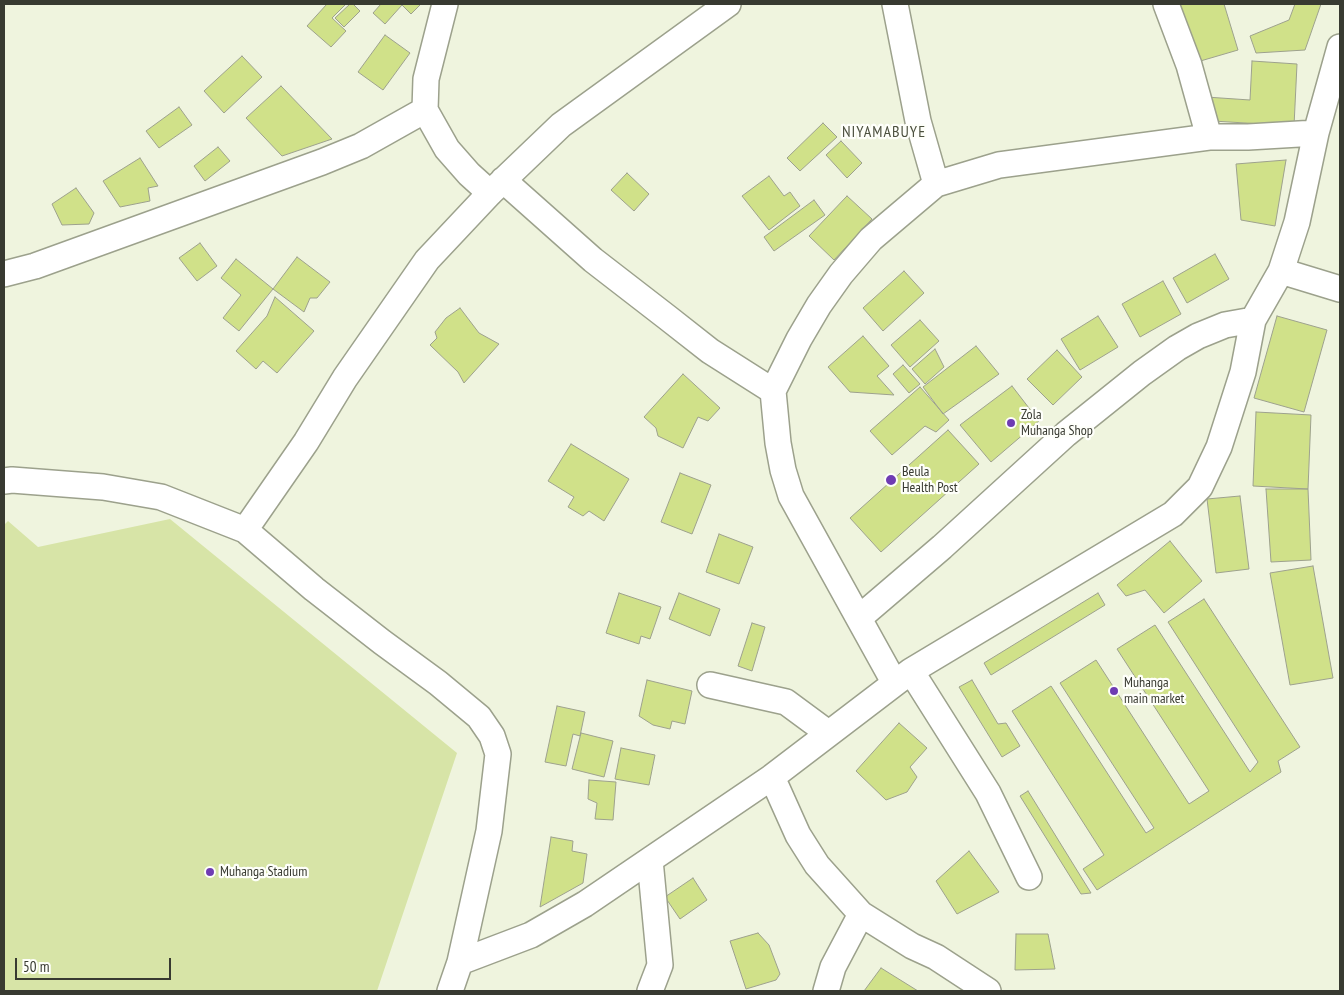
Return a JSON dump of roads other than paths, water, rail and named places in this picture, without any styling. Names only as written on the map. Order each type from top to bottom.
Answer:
[{"type":"street","points":[[445,4],[426,79],[425,110],[447,149],[469,174],[496,187],[710,351],[773,391]]},
{"type":"street","points":[[245,530],[306,442],[345,378],[426,260],[496,187],[561,125],[728,4]]},
{"type":"street","points":[[895,4],[918,121],[936,184]]},
{"type":"street","points":[[1166,4],[1189,65],[1209,137]]},
{"type":"street","points":[[460,962],[531,935],[585,904],[772,776],[902,676],[1173,514],[1200,487],[1219,447],[1229,420],[1243,372],[1253,320],[1281,271],[1297,222],[1316,133],[1340,47]]},
{"type":"street","points":[[4,274],[35,266],[322,162],[361,146],[425,110]]},
{"type":"street","points":[[1029,877],[988,793],[859,618],[791,496],[783,470],[778,443],[773,391],[814,314],[841,274],[871,240],[936,184],[999,165],[1209,137],[1248,138],[1316,133]]},
{"type":"street","points":[[1281,271],[1340,289]]},
{"type":"street","points":[[859,618],[942,547],[1066,434],[1142,373],[1177,348],[1198,336],[1225,325],[1253,320]]},
{"type":"street","points":[[4,481],[103,487],[161,497],[245,530],[314,589],[438,683],[478,717],[492,736],[498,754],[489,831],[460,962],[450,991]]},
{"type":"street","points":[[710,685],[786,702],[828,733]]},
{"type":"street","points":[[772,776],[798,835],[817,865],[861,914],[912,946],[936,957],[988,991]]},
{"type":"street","points":[[650,860],[660,964],[650,991]]},
{"type":"street","points":[[826,991],[833,967],[861,914]]},
{"type":"place","name":"Zola Muhanga Shop","points":[[1011,423]]},
{"type":"place","name":"Beula Health Post","points":[[891,480]]},
{"type":"place","name":"Muhanga main market","points":[[1114,691]]},
{"type":"place","name":"Muhanga Stadium","points":[[210,872]]},
{"type":"district","name":"NIYAMABUYE","points":[[884,132]]}]
